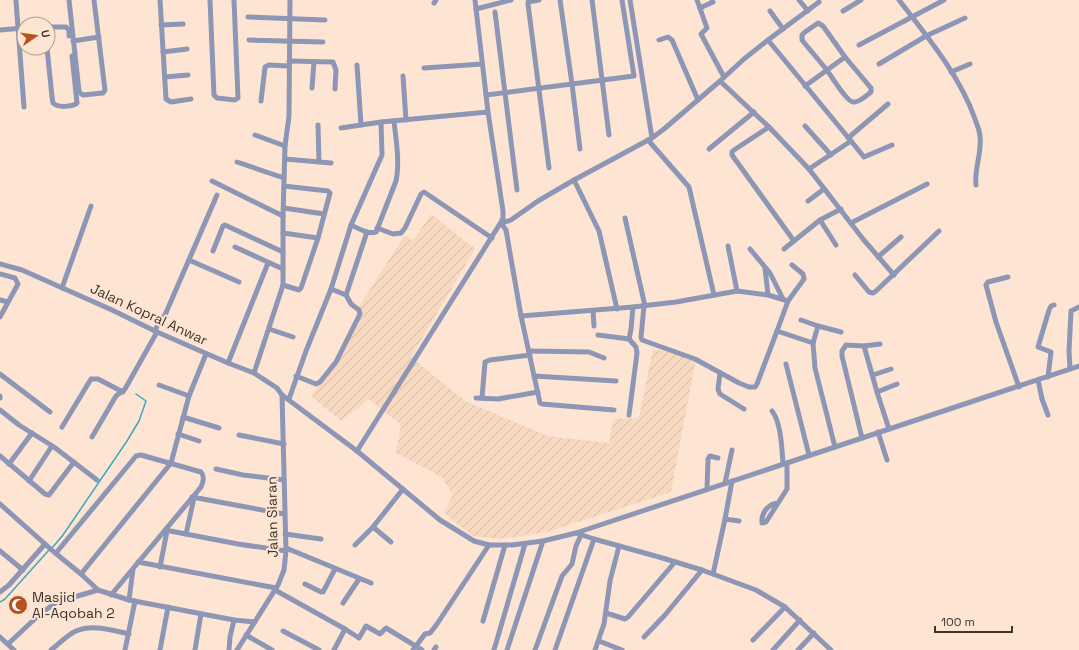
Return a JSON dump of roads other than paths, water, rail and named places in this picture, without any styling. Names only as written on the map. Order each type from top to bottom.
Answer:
[{"type":"street","points":[[69,0],[80,93],[83,95],[97,94],[105,90],[94,0]]},
{"type":"street","points":[[160,0],[167,101],[191,100]]},
{"type":"street","points":[[210,0],[214,94],[217,98],[235,100],[238,98],[234,0]]},
{"type":"street","points":[[254,373],[283,285],[285,146],[289,116],[290,0]]},
{"type":"street","points":[[357,451],[502,222],[503,212],[488,112],[475,0]]},
{"type":"street","points":[[476,9],[510,0]]},
{"type":"street","points":[[539,0],[528,4],[540,88],[549,168]]},
{"type":"street","points":[[560,0],[580,149]]},
{"type":"street","points":[[592,0],[609,135]]},
{"type":"street","points":[[486,95],[634,76],[622,0]]},
{"type":"street","points":[[630,0],[650,139],[689,187],[714,295]]},
{"type":"street","points":[[697,0],[707,28],[701,34],[722,79],[809,168],[824,189],[894,276]]},
{"type":"street","points":[[700,8],[712,2],[712,0]]},
{"type":"street","points":[[799,0],[808,11]]},
{"type":"street","points":[[843,11],[861,0]]},
{"type":"street","points":[[899,0],[951,72],[971,107],[979,131],[980,144],[976,171],[976,186]]},
{"type":"street","points":[[859,45],[944,0]]},
{"type":"street","points":[[16,1],[17,16]]},
{"type":"street","points":[[502,222],[511,220],[538,201],[574,180],[650,139],[664,129],[744,59],[819,2]]},
{"type":"street","points":[[495,12],[517,190]]},
{"type":"street","points":[[770,12],[783,30]]},
{"type":"street","points":[[248,17],[325,20]]},
{"type":"street","points":[[879,64],[926,36],[965,18]]},
{"type":"street","points":[[161,25],[183,24]]},
{"type":"street","points":[[817,24],[821,25],[845,57],[871,90],[859,100],[854,102],[841,91],[827,70],[802,40],[802,35],[804,32],[817,24]]},
{"type":"street","points":[[47,56],[53,103],[57,106],[76,105],[77,100],[69,30],[64,26],[56,26]]},
{"type":"street","points":[[0,30],[16,28]]},
{"type":"street","points":[[74,41],[98,37]]},
{"type":"street","points":[[659,40],[668,37],[672,40],[698,100]]},
{"type":"street","points":[[249,40],[323,42]]},
{"type":"street","points":[[768,40],[864,157],[892,145]]},
{"type":"street","points":[[163,52],[187,49]]},
{"type":"street","points":[[20,56],[24,107]]},
{"type":"street","points":[[805,86],[845,57]]},
{"type":"street","points":[[312,88],[314,62]]},
{"type":"street","points":[[261,101],[265,67],[269,65],[333,62],[335,63],[336,70],[335,89]]},
{"type":"street","points":[[424,68],[482,64]]},
{"type":"street","points":[[951,72],[970,64]]},
{"type":"street","points":[[357,65],[361,125]]},
{"type":"street","points":[[165,77],[188,75]]},
{"type":"street","points":[[403,76],[406,120]]},
{"type":"street","points":[[809,168],[850,140],[888,104]]},
{"type":"street","points":[[341,128],[381,122],[488,112]]},
{"type":"street","points":[[709,149],[754,112]]},
{"type":"street","points":[[351,224],[366,232],[376,232],[396,181],[397,150],[394,121]]},
{"type":"street","points":[[289,399],[296,376],[331,289],[351,224],[382,155],[383,148],[381,122]]},
{"type":"street","points":[[318,125],[319,162]]},
{"type":"street","points":[[805,126],[831,154]]},
{"type":"street","points":[[768,127],[734,150],[732,155],[794,240]]},
{"type":"street","points":[[255,135],[285,146]]},
{"type":"street","points":[[285,159],[331,163]]},
{"type":"street","points":[[236,162],[284,178]]},
{"type":"street","points":[[574,180],[599,230],[603,242],[617,309]]},
{"type":"street","points":[[212,181],[283,216]]},
{"type":"street","points":[[851,223],[927,184]]},
{"type":"street","points":[[283,285],[300,289],[318,238],[330,193],[329,191],[284,186]]},
{"type":"street","points":[[808,202],[824,189]]},
{"type":"street","points":[[377,228],[393,234],[402,233],[421,194],[424,192],[492,238]]},
{"type":"street","points":[[92,438],[116,396],[125,390],[156,332],[159,322],[165,315],[217,195]]},
{"type":"street","points":[[62,288],[92,206]]},
{"type":"street","points":[[284,208],[324,214]]},
{"type":"street","points":[[784,248],[820,220],[841,210]]},
{"type":"street","points":[[625,218],[645,306],[641,337],[642,340],[695,358],[720,373],[749,387],[755,387],[757,384],[777,331],[785,300],[802,282],[804,277],[800,271],[792,265]]},
{"type":"street","points":[[820,220],[836,245]]},
{"type":"street","points":[[502,222],[506,230],[521,316],[540,403],[614,410]]},
{"type":"street","points":[[213,251],[222,226],[225,225],[283,252]]},
{"type":"street","points":[[855,275],[869,292],[872,293],[876,291],[894,276],[939,231]]},
{"type":"street","points":[[346,295],[366,232]]},
{"type":"street","points":[[283,234],[318,238]]},
{"type":"street","points":[[878,257],[901,237]]},
{"type":"street","points":[[728,246],[737,291]]},
{"type":"street","points":[[235,247],[283,269]]},
{"type":"street","points":[[750,249],[775,282],[785,300]]},
{"type":"street","points":[[189,260],[239,282]]},
{"type":"street","points":[[228,363],[268,263]]},
{"type":"street","name":"Jalan Kopral Anwar","points":[[0,264],[22,270],[112,310],[156,332],[254,373],[277,388],[282,395],[357,451],[440,520],[469,539],[480,543],[489,544],[525,544],[578,534],[707,489],[1079,366]]},
{"type":"street","points":[[765,268],[768,295]]},
{"type":"street","points":[[0,274],[15,278],[18,282],[0,317]]},
{"type":"street","points":[[1008,277],[988,282],[986,285],[996,322],[1018,387]]},
{"type":"street","points":[[296,376],[318,383],[336,362],[360,314],[359,310],[351,304],[346,295],[331,289]]},
{"type":"street","points":[[521,316],[645,306],[737,291],[768,295],[785,300]]},
{"type":"street","points":[[0,300],[8,302]]},
{"type":"street","points":[[1048,377],[1052,352],[1038,347],[1049,310],[1051,306],[1054,305]]},
{"type":"street","points":[[629,339],[633,307]]},
{"type":"street","points":[[1070,369],[1069,351],[1071,311],[1079,307]]},
{"type":"street","points":[[593,311],[594,326]]},
{"type":"street","points":[[801,320],[841,332]]},
{"type":"street","points":[[818,326],[814,343],[816,368],[835,447]]},
{"type":"street","points":[[269,329],[293,337]]},
{"type":"street","points":[[777,331],[814,343]]},
{"type":"street","points":[[598,335],[629,339],[636,346],[637,353],[629,415]]},
{"type":"street","points":[[862,438],[842,351],[846,345],[864,346],[880,344]]},
{"type":"street","points":[[864,346],[889,429]]},
{"type":"street","points":[[482,398],[485,362],[490,360],[529,353],[589,352],[604,358]]},
{"type":"street","points":[[81,574],[170,463],[183,417],[206,354]]},
{"type":"street","points":[[786,364],[809,455]]},
{"type":"street","points":[[873,375],[891,369]]},
{"type":"street","points":[[720,373],[718,390],[720,394],[744,409]]},
{"type":"street","points":[[0,374],[50,412]]},
{"type":"street","points":[[534,376],[616,381]]},
{"type":"street","points":[[62,427],[92,379],[98,379],[123,392]]},
{"type":"street","points":[[1038,380],[1042,399],[1048,414]]},
{"type":"street","points":[[877,392],[897,384]]},
{"type":"street","points":[[159,385],[190,396]]},
{"type":"street","points":[[476,398],[498,399],[538,392]]},
{"type":"street","name":"Jalan Siaran","points":[[237,650],[276,589],[283,574],[286,550],[282,395]]},
{"type":"street","points":[[0,410],[52,446],[97,480]]},
{"type":"street","points":[[772,411],[776,416],[782,444],[787,489],[778,503]]},
{"type":"street","points":[[183,417],[219,428]]},
{"type":"street","points":[[878,432],[887,460]]},
{"type":"street","points":[[9,464],[32,433]]},
{"type":"street","points":[[178,434],[199,441]]},
{"type":"street","points":[[239,435],[284,444]]},
{"type":"street","points":[[29,480],[52,446]]},
{"type":"street","points":[[725,483],[732,450]]},
{"type":"street","points":[[55,553],[136,456],[141,455],[203,474],[203,483],[193,498],[110,595]]},
{"type":"street","points":[[0,456],[45,494],[49,495],[74,462]]},
{"type":"street","points":[[707,489],[708,459],[710,456],[718,458]]},
{"type":"street","points":[[216,469],[243,475],[284,480]]},
{"type":"street","points":[[713,574],[732,481]]},
{"type":"street","points":[[355,545],[373,527],[403,489]]},
{"type":"street","points":[[193,498],[284,514]]},
{"type":"street","points":[[186,534],[193,498]]},
{"type":"street","points":[[0,504],[98,590],[129,600],[234,620],[255,622]]},
{"type":"street","points":[[725,519],[739,521]]},
{"type":"street","points":[[373,527],[391,542]]},
{"type":"street","points":[[166,530],[238,544],[286,550],[370,583]]},
{"type":"street","points":[[160,567],[166,530]]},
{"type":"street","points":[[285,534],[321,539]]},
{"type":"street","points":[[535,650],[562,576],[572,564],[578,534],[702,570],[756,590],[785,607],[831,650]]},
{"type":"street","points":[[555,650],[594,539]]},
{"type":"street","points":[[507,650],[543,540]]},
{"type":"street","points":[[415,648],[425,635],[430,633],[437,624],[489,544]]},
{"type":"street","points":[[494,650],[525,544]]},
{"type":"street","points":[[0,592],[9,585],[46,545]]},
{"type":"street","points":[[483,621],[505,545]]},
{"type":"street","points":[[595,650],[599,641],[606,613],[610,581],[619,546]]},
{"type":"street","points":[[0,551],[22,570]]},
{"type":"street","points":[[138,562],[276,589],[359,638],[366,626],[380,634],[385,628],[415,648],[422,650]]},
{"type":"street","points":[[606,613],[625,619],[628,617],[675,562]]},
{"type":"street","points":[[129,600],[133,568]]},
{"type":"street","points":[[305,584],[323,592],[336,569]]},
{"type":"street","points":[[644,637],[665,615],[702,570]]},
{"type":"street","points":[[343,604],[359,579]]},
{"type":"street","points":[[8,644],[40,614],[57,602],[98,590]]},
{"type":"street","points":[[125,650],[135,601]]},
{"type":"street","points":[[160,650],[168,607]]},
{"type":"street","points":[[753,640],[785,607]]},
{"type":"street","points":[[195,650],[201,614]]},
{"type":"street","points":[[229,650],[234,620]]},
{"type":"street","points":[[773,650],[800,620]]},
{"type":"street","points":[[51,650],[71,634],[83,629],[110,630],[129,634]]},
{"type":"street","points":[[334,650],[345,629]]},
{"type":"street","points":[[283,631],[319,650]]},
{"type":"street","points":[[798,650],[814,633]]},
{"type":"street","points":[[246,635],[272,650]]},
{"type":"street","points":[[0,637],[14,650]]},
{"type":"street","points":[[599,641],[622,650]]},
{"type":"waterway","points":[[52,548],[63,535],[139,421],[146,401],[136,394]]},
{"type":"waterway","points":[[0,602],[5,599],[49,550]]},
{"type":"place","name":"Masjid Al-Aqobah 2","points":[[18,605]]}]
